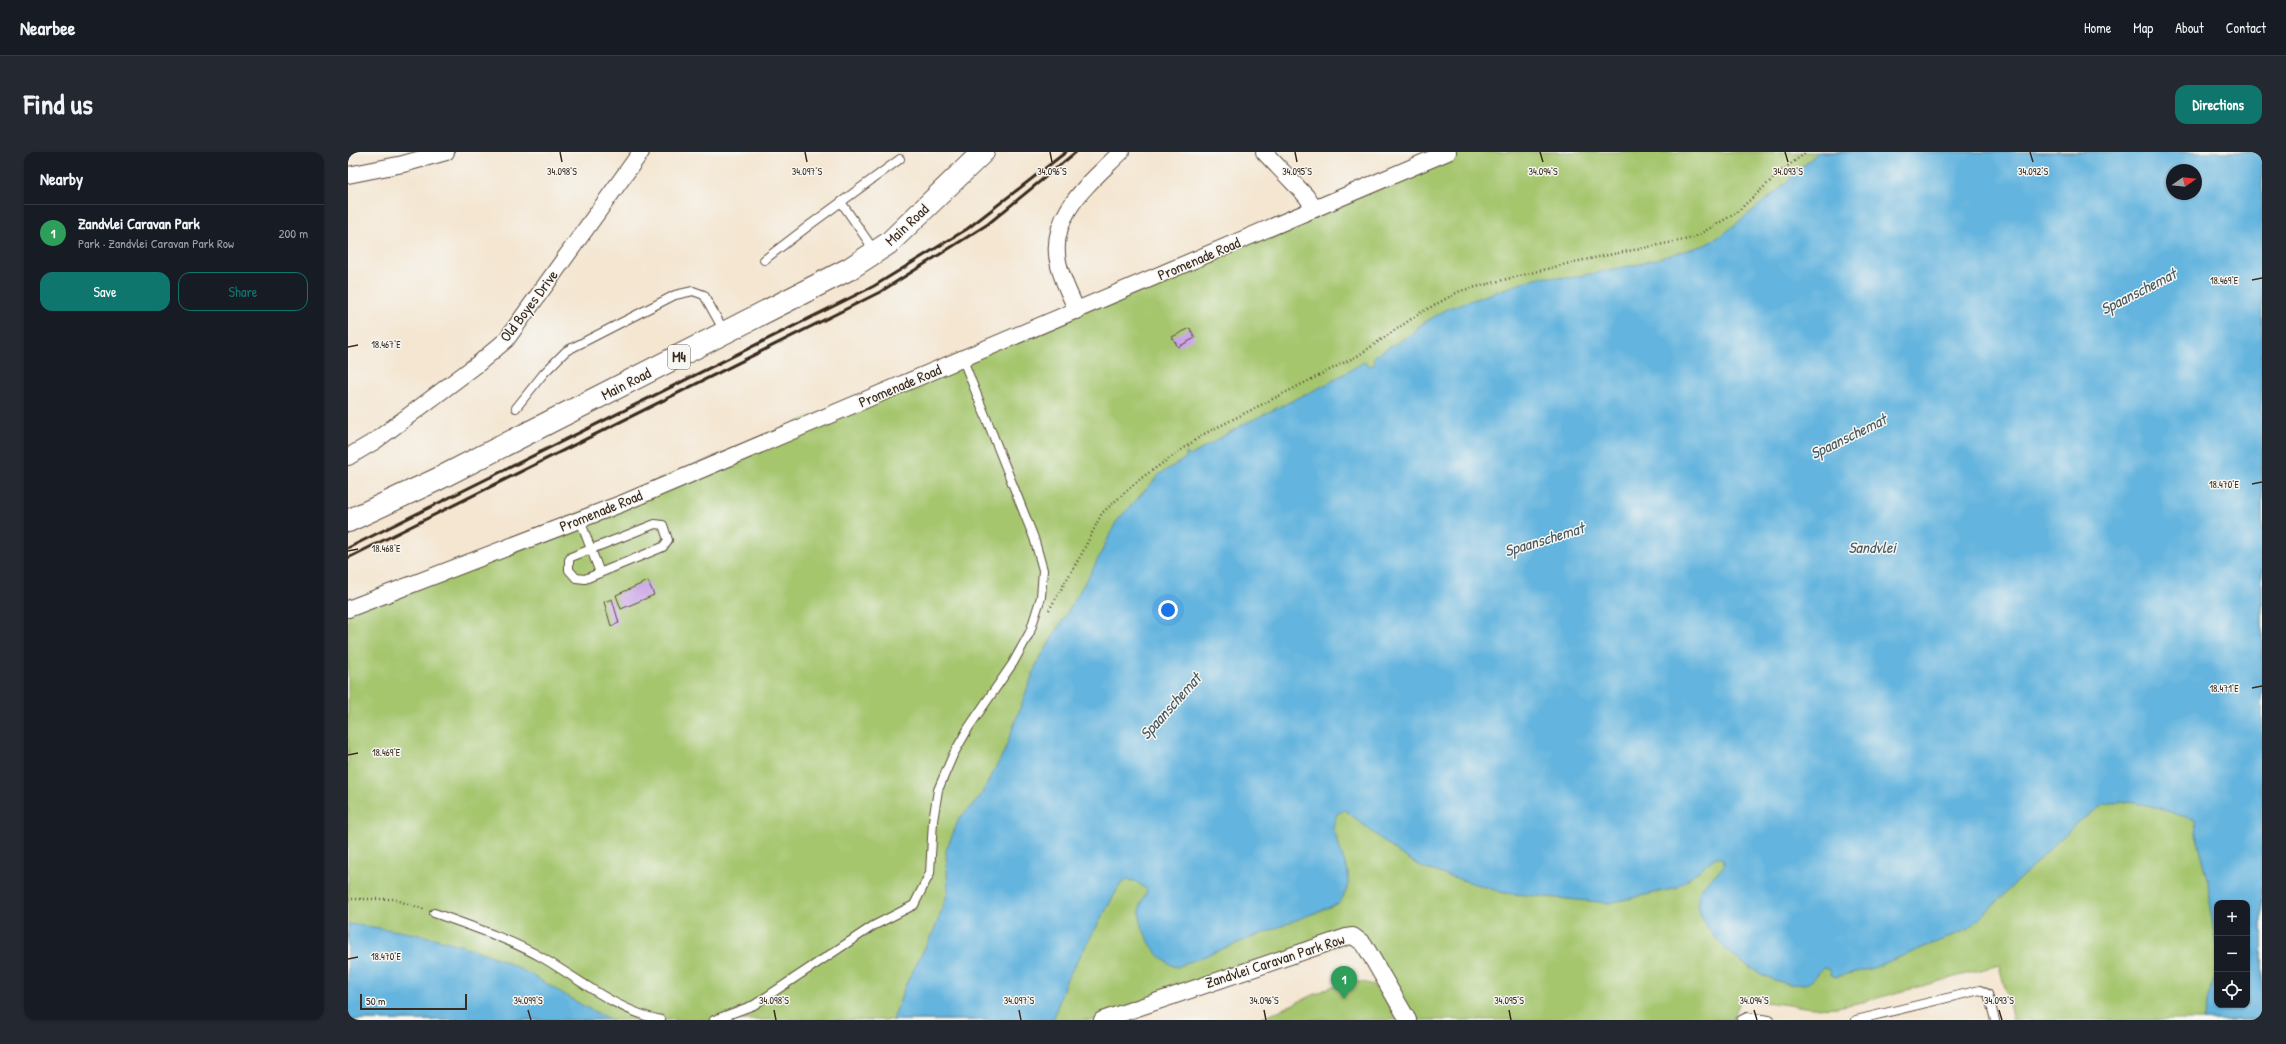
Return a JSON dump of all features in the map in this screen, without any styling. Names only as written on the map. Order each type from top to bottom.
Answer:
[{"type":"main road","name":"Main Road","points":[[348,521],[436,480],[726,334],[876,253],[903,230],[983,152]]},
{"type":"street","points":[[348,175],[403,164],[446,152]]},
{"type":"street","name":"Old Boyes Drive","points":[[348,457],[375,441],[479,363],[506,340],[641,152]]},
{"type":"street","points":[[1077,311],[1058,266],[1056,247],[1059,229],[1066,210],[1077,195],[1121,152]]},
{"type":"street","points":[[1264,152],[1306,196],[1316,209]]},
{"type":"street","name":"Promenade Road","points":[[348,609],[580,520],[963,360],[1448,152]]},
{"type":"street","name":"Zandvlei Caravan Park Row","points":[[1102,1020],[1331,942],[1353,936],[1364,944],[1408,1020]]},
{"type":"lane","points":[[764,260],[900,159]]},
{"type":"lane","points":[[841,202],[876,253]]},
{"type":"lane","points":[[516,408],[544,373],[575,345],[675,295],[693,290],[704,295],[726,334]]},
{"type":"lane","points":[[714,1020],[754,1005],[873,926],[914,905],[930,873],[933,822],[938,790],[952,755],[969,727],[1013,663],[1030,632],[1041,597],[1043,570],[1034,538],[963,360]]},
{"type":"lane","points":[[580,520],[600,573]]},
{"type":"lane","points":[[655,524],[663,525],[668,540],[663,547],[600,573],[580,579],[572,575],[569,570],[569,560],[571,557],[591,549],[655,524]]},
{"type":"lane","points":[[434,913],[496,935],[539,956],[641,1016],[661,1020]]},
{"type":"lane","points":[[1856,1020],[1980,990],[1988,994],[1995,1020]]},
{"type":"lane","points":[[1741,1020],[1747,1017],[1769,1020]]},
{"type":"path","points":[[1045,615],[1058,597],[1102,514],[1140,479],[1204,434],[1359,355],[1420,313],[1460,291],[1574,262],[1693,238],[1736,213],[1781,171],[1807,152]]},
{"type":"path","points":[[348,899],[393,899],[434,913]]},
{"type":"green space","points":[[1448,152],[2262,152],[2262,1020],[2013,1020],[1999,965],[1863,1002],[1837,1007],[1813,1008],[1741,999],[1733,1020],[1410,1020],[1366,937],[1100,1020],[348,1020],[348,609]]},
{"type":"green space","points":[[1355,982],[1372,985],[1377,988],[1382,993],[1397,1020],[1258,1020],[1331,987]]},
{"type":"water","name":"Sandvlei","points":[[1818,152],[2262,152],[2262,1020],[2203,1020],[2214,979],[2214,1008],[2250,1008],[2250,900],[2214,900],[2214,933],[2209,902],[2208,878],[2196,834],[2195,820],[2148,805],[2120,801],[2103,805],[2080,821],[1969,929],[1873,968],[1835,977],[1831,975],[1830,970],[1823,968],[1810,982],[1792,984],[1774,980],[1737,959],[1721,944],[1708,928],[1700,912],[1698,897],[1699,892],[1725,864],[1722,858],[1716,857],[1677,888],[1609,903],[1504,893],[1423,868],[1397,852],[1345,810],[1337,814],[1333,827],[1348,873],[1348,887],[1340,903],[1177,967],[1162,958],[1145,934],[1140,915],[1140,907],[1147,890],[1135,881],[1127,880],[1120,885],[1066,981],[1053,1020],[893,1020],[905,986],[936,926],[948,892],[946,850],[959,819],[980,797],[1004,752],[1036,665],[1094,567],[1116,522],[1160,474],[1186,458],[1186,453],[1190,456],[1242,425],[1327,384],[1364,362],[1369,366],[1375,364],[1373,359],[1376,355],[1415,332],[1419,326],[1446,309],[1536,278],[1569,278],[1639,264],[1705,245],[1722,235],[1776,192]]},
{"type":"water","points":[[348,924],[389,929],[430,937],[470,948],[521,969],[586,1007],[612,1020],[348,1020]]},
{"type":"building","points":[[1190,328],[1195,338],[1178,347],[1172,337]]},
{"type":"building","points":[[648,581],[654,595],[621,609],[616,595]]},
{"type":"building","points":[[612,599],[619,623],[611,626],[604,602]]},
{"type":"railway","points":[[348,548],[874,286],[967,229],[1066,152]]},
{"type":"railway","points":[[348,558],[880,292],[988,224],[1076,152]]},
{"type":"place","name":"Zandvlei Caravan Park","points":[[1344,999]]},
{"type":"water label","name":"Spaanschemat","points":[[2138,291]]},
{"type":"water label","name":"Spaanschemat","points":[[1848,436]]},
{"type":"water label","name":"Spaanschemat","points":[[1544,539]]},
{"type":"water label","name":"Spaanschemat","points":[[1170,706]]}]
